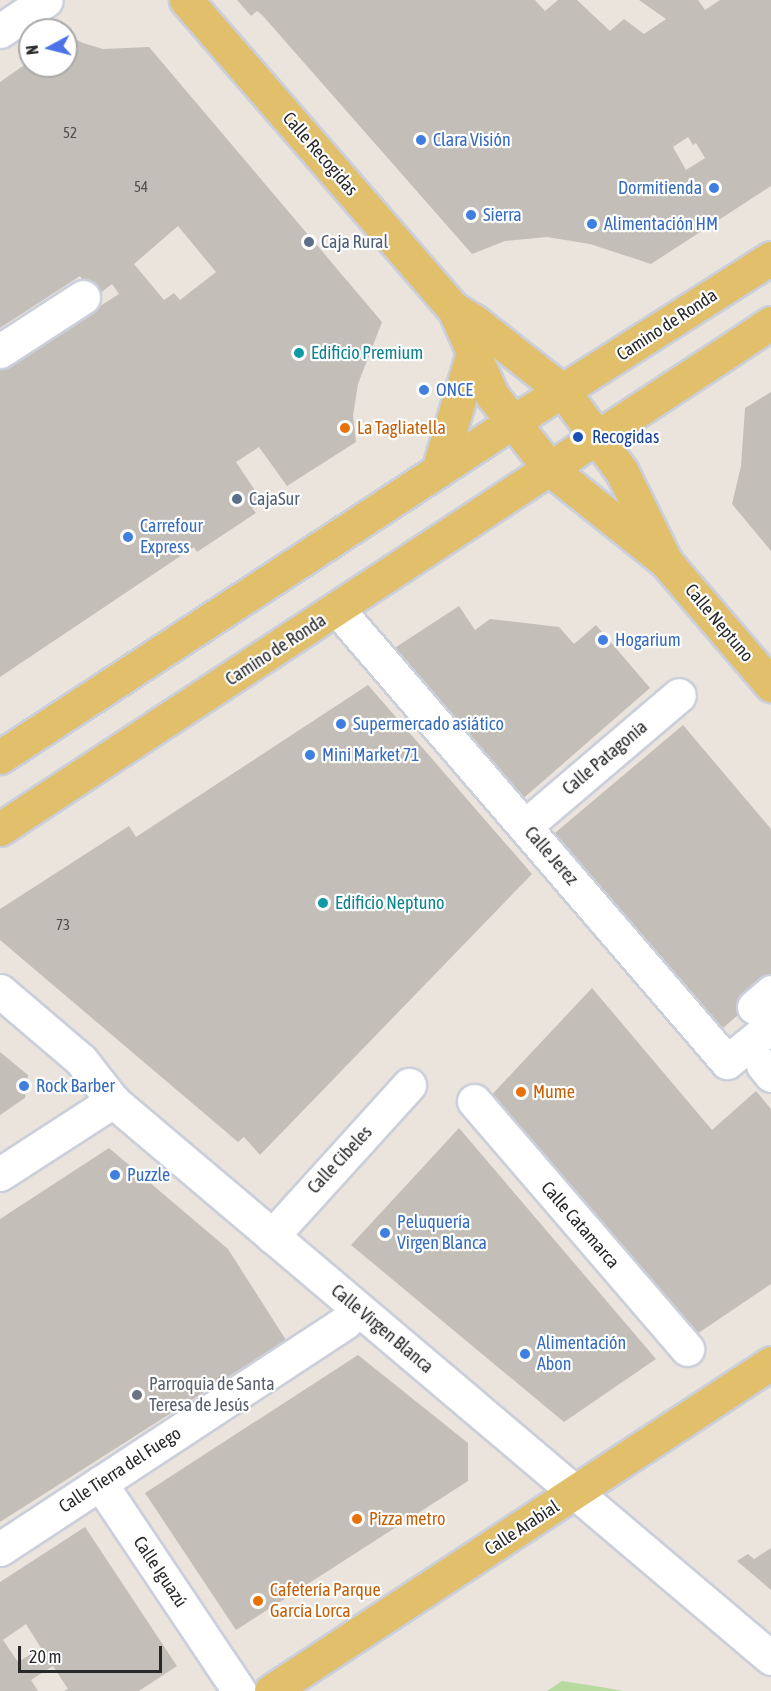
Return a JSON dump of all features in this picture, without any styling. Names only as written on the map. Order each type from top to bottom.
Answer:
[{"type":"main road","name":"Calle Recogidas","points":[[186,0],[454,309],[492,395],[512,423]]},
{"type":"main road","name":"Camino de Ronda","points":[[0,757],[512,423],[771,258]]},
{"type":"main road","name":"Calle Recogidas","points":[[454,309],[474,321],[563,391]]},
{"type":"main road","name":"Camino de Ronda","points":[[0,829],[338,610],[550,469],[597,435],[771,324]]},
{"type":"main road","points":[[438,471],[473,352]]},
{"type":"main road","points":[[563,391],[597,435]]},
{"type":"main road","points":[[512,423],[550,469]]},
{"type":"main road","name":"Calle Neptuno","points":[[597,435],[622,472],[666,562]]},
{"type":"main road","name":"Calle Neptuno","points":[[550,469],[666,562],[771,685]]},
{"type":"main road","name":"Calle Arabial","points":[[272,1691],[576,1494],[771,1363]]},
{"type":"street","points":[[0,32],[46,0]]},
{"type":"street","points":[[0,351],[83,297]]},
{"type":"street","name":"Calle Jerez","points":[[338,610],[727,1062],[765,1009]]},
{"type":"street","name":"Calle Patagonia","points":[[531,821],[679,695]]},
{"type":"street","name":"Calle Virgen Blanca","points":[[0,991],[81,1060],[113,1101],[771,1658]]},
{"type":"street","name":"Calle Cibeles","points":[[272,1236],[409,1085]]},
{"type":"street","points":[[0,1174],[113,1101]]},
{"type":"street","name":"Calle Catamarca","points":[[474,1101],[687,1349]]},
{"type":"street","name":"Calle Tierra del Fuego","points":[[0,1549],[345,1322],[357,1308]]},
{"type":"street","name":"Calle Iguazú","points":[[100,1483],[239,1691]]},
{"type":"green space","points":[[562,1681],[601,1687],[623,1691],[547,1691]]},
{"type":"building","points":[[237,0],[535,0],[545,11],[558,0],[577,0],[610,31],[624,19],[644,34],[666,19],[639,0],[698,0],[705,10],[720,0],[771,0],[771,186],[651,264],[590,244],[547,237],[505,241],[472,254],[263,16],[257,11],[251,16]],"holes":[[[688,137],[693,145],[696,143],[705,158],[686,170],[673,147]]]},
{"type":"building","points":[[78,40],[103,49],[149,47],[382,322],[358,384],[353,416],[356,442],[287,486],[259,447],[236,462],[262,501],[252,508],[256,513],[197,552],[194,547],[0,677],[0,370],[119,294],[112,284],[94,298],[80,276],[0,328],[0,82],[18,69],[18,78],[78,78]],"holes":[[[178,226],[216,272],[180,300],[174,293],[164,300],[134,264]]]},
{"type":"building","points":[[771,392],[771,551],[732,504],[741,466],[745,408]]},
{"type":"building","points":[[459,606],[475,630],[490,619],[559,627],[574,644],[596,625],[650,688],[519,802],[390,651]]},
{"type":"building","name":"Edificio Neptuno","points":[[368,685],[532,874],[260,1155],[244,1137],[238,1142],[0,940],[0,909],[129,826],[136,837]]},
{"type":"building","points":[[683,725],[771,829],[771,987],[717,1033],[549,838]]},
{"type":"building","points":[[592,988],[712,1130],[756,1091],[771,1109],[771,1284],[688,1340],[484,1103]]},
{"type":"building","points":[[0,1052],[28,1075],[25,1098],[0,1115]]},
{"type":"building","points":[[459,1128],[656,1359],[564,1422],[351,1245]]},
{"type":"building","points":[[109,1148],[228,1249],[286,1340],[0,1522],[0,1219]]},
{"type":"building","points":[[358,1355],[468,1443],[468,1481],[236,1630],[145,1493]]},
{"type":"building","points":[[85,1527],[177,1666],[139,1691],[64,1691],[68,1689],[53,1666],[31,1680],[38,1691],[0,1691],[0,1582]],"holes":[[[26,1624],[41,1648],[18,1662],[3,1640]]]},
{"type":"building","points":[[771,1548],[771,1590],[737,1561],[748,1554],[754,1559]]},
{"type":"place","name":"Clara Visión","points":[[421,140]]},
{"type":"place","name":"Dormitienda","points":[[714,188]]},
{"type":"place","name":"Sierra","points":[[471,215]]},
{"type":"place","name":"Alimentación HM","points":[[592,224]]},
{"type":"place","name":"Caja Rural","points":[[309,242]]},
{"type":"place","name":"Edificio Premium","points":[[299,353]]},
{"type":"place","name":"ONCE","points":[[424,390]]},
{"type":"place","name":"La Tagliatella","points":[[345,428]]},
{"type":"place","name":"Recogidas","points":[[578,437]]},
{"type":"place","name":"CajaSur","points":[[237,499]]},
{"type":"place","name":"Carrefour Express","points":[[128,537]]},
{"type":"place","name":"Hogarium","points":[[603,640]]},
{"type":"place","name":"Supermercado asiático","points":[[341,724]]},
{"type":"place","name":"Mini Market 71","points":[[310,755]]},
{"type":"place","name":"Edificio Neptuno","points":[[323,903]]},
{"type":"place","name":"Rock Barber","points":[[24,1086]]},
{"type":"place","name":"Mume","points":[[521,1092]]},
{"type":"place","name":"Puzzle","points":[[115,1175]]},
{"type":"place","name":"Peluquería Virgen Blanca","points":[[385,1233]]},
{"type":"place","name":"Alimentación Abon","points":[[525,1354]]},
{"type":"place","name":"Parroquia de Santa Teresa de Jesús","points":[[137,1395]]},
{"type":"place","name":"Pizza metro","points":[[357,1519]]},
{"type":"place","name":"Cafetería Parque García Lorca","points":[[258,1601]]}]
